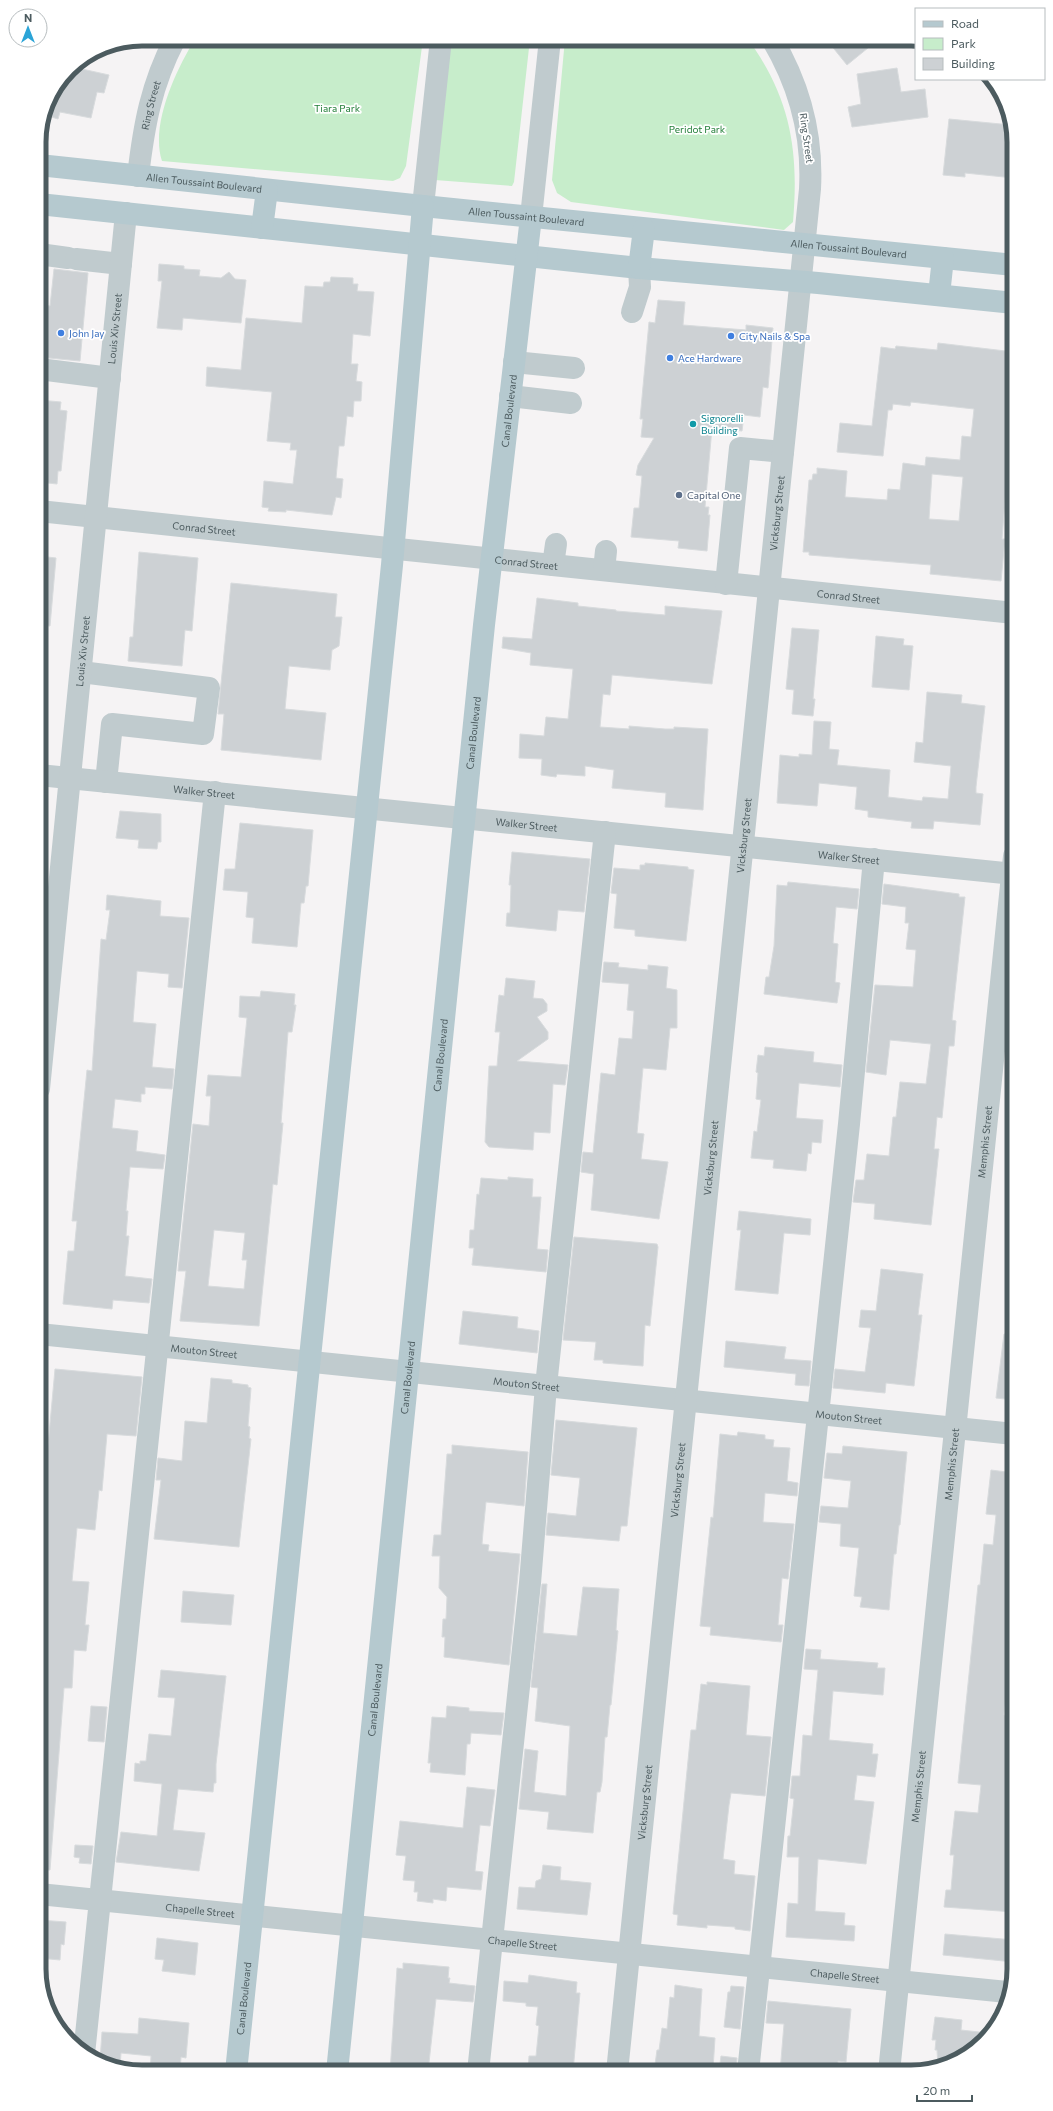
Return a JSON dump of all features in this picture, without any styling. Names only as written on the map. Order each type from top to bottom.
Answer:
[{"type":"main road","name":"Allen Toussaint Boulevard","points":[[46,166],[644,229],[1007,264]]},
{"type":"main road","points":[[262,228],[267,190]]},
{"type":"main road","points":[[46,205],[639,268],[800,281],[1007,302]]},
{"type":"main road","name":"Canal Boulevard","points":[[237,2065],[394,548],[423,206]]},
{"type":"main road","name":"Canal Boulevard","points":[[338,2065],[350,1925],[491,558],[531,217]]},
{"type":"main road","points":[[639,268],[644,229]]},
{"type":"main road","points":[[939,295],[943,258]]},
{"type":"street","name":"Ring Street","points":[[138,176],[145,119],[150,98],[157,77],[172,46]]},
{"type":"street","name":"Canal Boulevard","points":[[423,206],[440,46]]},
{"type":"street","name":"Canal Boulevard","points":[[531,217],[549,46]]},
{"type":"street","name":"Ring Street","points":[[776,46],[795,84],[808,129],[811,169],[804,244]]},
{"type":"street","name":"Louis Xiv Street","points":[[46,1019],[126,213]]},
{"type":"street","name":"Vicksburg Street","points":[[618,2065],[804,244]]},
{"type":"street","points":[[46,255],[121,264]]},
{"type":"street","points":[[632,312],[640,287],[639,268]]},
{"type":"street","points":[[514,362],[574,368]]},
{"type":"street","points":[[46,370],[110,378]]},
{"type":"street","points":[[510,396],[571,403]]},
{"type":"street","points":[[726,584],[740,448],[783,452]]},
{"type":"street","name":"Conrad Street","points":[[46,512],[491,558],[555,555],[605,560],[726,584],[1007,612]]},
{"type":"street","points":[[81,672],[209,688],[203,734],[112,724],[106,782]]},
{"type":"street","name":"Walker Street","points":[[46,776],[874,859],[1007,868]]},
{"type":"street","points":[[85,2046],[215,792]]},
{"type":"street","points":[[479,2065],[530,1583],[546,1386],[605,832]]},
{"type":"street","points":[[749,2065],[850,1124],[874,859]]},
{"type":"street","name":"Memphis Street","points":[[890,2065],[1007,926]]},
{"type":"street","name":"Mouton Street","points":[[46,1335],[1007,1433]]},
{"type":"street","name":"Chapelle Street","points":[[46,1895],[1004,1992]]},
{"type":"green space","name":"Tiara Park","points":[[191,46],[422,46],[406,166],[400,178],[393,181],[162,161],[159,147],[159,131],[162,115],[173,82]]},
{"type":"green space","points":[[447,46],[529,46],[514,182],[512,186],[435,180]]},
{"type":"green space","name":"Peridot Park","points":[[564,46],[753,46],[763,61],[774,83],[783,105],[789,126],[795,172],[793,222],[784,230],[571,202],[557,193],[552,180]]},
{"type":"building","points":[[832,46],[870,46],[847,65]]},
{"type":"building","points":[[897,68],[901,92],[925,89],[928,117],[852,127],[848,107],[861,104],[857,74]]},
{"type":"building","points":[[81,69],[109,75],[104,93],[97,92],[91,118],[60,112],[58,119],[49,116],[53,105],[62,89],[74,74]]},
{"type":"building","points":[[949,119],[1005,124],[1007,177],[965,173],[965,177],[943,175]]},
{"type":"building","points":[[159,264],[184,266],[184,269],[200,270],[199,276],[221,278],[229,272],[235,279],[246,280],[241,323],[183,318],[182,330],[157,328],[162,281],[158,281]]},
{"type":"building","name":"John Jay","points":[[54,269],[88,273],[80,361],[46,358],[46,306],[50,306]]},
{"type":"building","points":[[331,277],[353,278],[353,284],[358,284],[357,291],[374,292],[370,336],[353,334],[351,364],[358,364],[356,381],[362,382],[361,401],[354,401],[353,417],[347,416],[344,446],[339,446],[336,478],[343,479],[341,498],[336,497],[332,515],[286,510],[286,512],[268,511],[269,508],[262,507],[264,481],[293,484],[297,450],[290,450],[291,443],[267,441],[272,392],[206,386],[207,367],[241,370],[246,318],[302,323],[305,286],[323,287],[324,282],[330,282]]},
{"type":"building","name":"Signorelli Building","points":[[658,300],[685,302],[683,325],[746,330],[746,325],[773,328],[768,388],[763,387],[760,417],[744,415],[742,431],[712,428],[705,507],[709,507],[708,515],[710,515],[707,551],[678,548],[679,541],[631,537],[634,508],[639,508],[642,476],[636,475],[638,465],[654,438],[641,437],[643,419],[640,419],[649,322],[655,323]]},
{"type":"building","points":[[938,343],[1007,351],[1007,476],[1002,539],[1005,539],[1001,581],[930,574],[931,565],[809,555],[809,552],[803,552],[809,480],[812,480],[813,474],[817,474],[817,468],[847,471],[845,497],[887,500],[888,489],[900,490],[903,463],[925,466],[926,457],[960,460],[962,436],[971,437],[974,409],[911,402],[910,406],[893,404],[892,410],[888,410],[883,456],[837,452],[840,423],[872,426],[881,347],[895,349],[896,346],[937,350]],"holes":[[[932,474],[963,477],[959,521],[929,519]]]},
{"type":"building","points":[[46,401],[61,402],[60,410],[67,411],[61,471],[58,471],[57,484],[46,483]]},
{"type":"building","points":[[139,552],[198,558],[192,631],[185,630],[182,666],[128,661],[130,637],[133,637]]},
{"type":"building","points":[[46,557],[56,558],[50,626],[46,626]]},
{"type":"building","points":[[231,583],[337,594],[335,617],[342,617],[339,646],[332,650],[330,670],[289,666],[285,709],[326,713],[321,760],[221,750],[224,714],[218,714]]},
{"type":"building","points":[[537,598],[578,603],[578,606],[665,615],[665,606],[722,611],[712,684],[612,675],[610,695],[603,694],[600,727],[629,729],[629,726],[665,729],[674,729],[674,727],[708,729],[703,810],[665,807],[666,793],[612,788],[614,770],[585,766],[585,776],[557,774],[556,777],[541,775],[542,759],[519,758],[520,734],[544,736],[546,717],[568,719],[573,669],[530,665],[531,653],[502,648],[503,637],[532,639]]},
{"type":"building","points":[[792,628],[819,630],[813,716],[792,714],[794,690],[786,689]]},
{"type":"building","points":[[876,636],[904,639],[903,645],[913,646],[909,690],[872,687]]},
{"type":"building","points":[[927,692],[962,695],[961,703],[985,706],[976,787],[976,793],[983,794],[980,825],[934,821],[933,829],[911,828],[912,822],[868,817],[868,811],[855,809],[857,787],[819,783],[817,806],[777,803],[780,755],[799,757],[799,754],[812,755],[814,721],[831,722],[829,749],[839,750],[837,765],[890,770],[888,797],[922,801],[923,797],[948,799],[951,766],[914,762],[916,742],[923,743]]},
{"type":"building","points":[[120,811],[161,814],[161,842],[158,842],[157,849],[138,848],[139,840],[116,838]]},
{"type":"building","points":[[240,823],[313,830],[308,886],[306,886],[304,903],[301,903],[297,947],[252,943],[254,918],[246,917],[248,892],[223,890],[225,869],[235,869]]},
{"type":"building","points":[[512,852],[590,859],[584,912],[558,910],[556,931],[506,926],[507,913],[510,913],[511,885],[509,885]]},
{"type":"building","points":[[645,863],[688,867],[688,869],[694,870],[686,941],[635,936],[635,930],[614,928],[617,894],[611,893],[614,868],[640,870],[640,865],[645,865]]},
{"type":"building","points":[[788,882],[859,889],[857,909],[836,907],[833,943],[838,944],[835,982],[840,983],[837,1003],[764,994],[766,977],[769,977],[774,946],[777,885],[787,886]]},
{"type":"building","points":[[884,884],[959,894],[959,897],[965,897],[952,1020],[956,1021],[954,1046],[949,1046],[942,1118],[937,1117],[934,1149],[939,1149],[931,1225],[874,1219],[875,1204],[853,1202],[856,1180],[864,1180],[867,1154],[889,1156],[893,1117],[896,1117],[900,1082],[926,1084],[931,1044],[890,1040],[886,1075],[866,1072],[875,985],[913,987],[916,950],[906,949],[909,923],[905,923],[906,907],[882,904]]},
{"type":"building","points":[[107,895],[161,901],[160,916],[189,918],[182,988],[168,987],[169,974],[137,971],[133,1022],[156,1024],[152,1067],[174,1069],[172,1089],[145,1087],[145,1094],[141,1094],[141,1102],[115,1099],[112,1128],[138,1131],[136,1151],[165,1155],[163,1169],[130,1167],[126,1211],[128,1211],[126,1236],[129,1236],[125,1276],[152,1279],[149,1303],[113,1300],[112,1309],[63,1304],[68,1251],[74,1251],[77,1221],[72,1221],[87,1070],[92,1071],[101,939],[106,940],[110,910],[106,910]]},
{"type":"building","points":[[604,962],[619,963],[618,967],[648,970],[648,965],[668,967],[666,988],[677,990],[677,1028],[670,1028],[666,1070],[643,1068],[637,1133],[644,1134],[641,1159],[668,1162],[659,1219],[591,1210],[594,1174],[581,1172],[583,1152],[593,1153],[601,1073],[615,1075],[619,1038],[632,1039],[634,1011],[627,1010],[629,984],[602,982]]},
{"type":"building","points":[[506,978],[535,981],[533,998],[543,999],[547,1004],[547,1011],[537,1017],[548,1032],[548,1039],[517,1061],[568,1065],[565,1085],[553,1084],[550,1133],[534,1132],[533,1150],[489,1147],[485,1142],[489,1066],[497,1066],[500,1032],[495,1032],[499,995],[504,996]]},
{"type":"building","points":[[261,991],[295,994],[294,1005],[296,1005],[292,1032],[288,1032],[281,1123],[283,1123],[277,1185],[273,1184],[259,1326],[180,1321],[186,1271],[178,1271],[193,1124],[209,1126],[211,1096],[206,1096],[208,1075],[241,1077],[247,1018],[239,1017],[240,996],[260,997]],"holes":[[[214,1230],[245,1233],[242,1260],[247,1260],[244,1289],[208,1286]]]},
{"type":"building","points":[[765,1047],[814,1052],[813,1062],[842,1065],[840,1087],[799,1083],[796,1118],[823,1120],[821,1143],[812,1142],[811,1154],[808,1153],[806,1171],[773,1168],[774,1160],[751,1158],[754,1131],[757,1132],[761,1100],[756,1099],[758,1073],[756,1072],[758,1055],[764,1056]]},
{"type":"building","points":[[508,1177],[533,1179],[532,1197],[541,1197],[537,1249],[548,1250],[546,1272],[472,1265],[474,1248],[469,1248],[470,1230],[474,1230],[477,1194],[479,1195],[481,1178],[508,1180]]},
{"type":"building","points":[[739,1211],[811,1219],[810,1235],[784,1233],[778,1294],[735,1290],[741,1230],[737,1230]]},
{"type":"building","points":[[574,1237],[657,1244],[658,1247],[650,1326],[645,1325],[643,1366],[603,1363],[603,1360],[594,1360],[596,1342],[563,1340]]},
{"type":"building","points":[[881,1269],[923,1274],[918,1315],[922,1315],[914,1386],[886,1383],[885,1393],[833,1388],[835,1369],[865,1372],[871,1328],[859,1327],[861,1310],[876,1311]]},
{"type":"building","points":[[463,1311],[518,1317],[517,1328],[539,1331],[537,1353],[459,1344]]},
{"type":"building","points":[[1004,1334],[1007,1334],[1007,1399],[996,1398]]},
{"type":"building","points":[[726,1341],[786,1347],[784,1359],[811,1361],[809,1386],[795,1385],[796,1374],[724,1367]]},
{"type":"building","points":[[55,1369],[142,1377],[136,1436],[107,1434],[102,1491],[99,1490],[95,1530],[77,1528],[72,1581],[89,1582],[85,1625],[89,1625],[86,1651],[74,1650],[72,1688],[64,1688],[50,1870],[46,1870],[46,1467]]},
{"type":"building","points":[[211,1378],[232,1380],[232,1383],[248,1385],[248,1387],[251,1388],[248,1426],[250,1427],[249,1438],[251,1439],[239,1547],[154,1539],[161,1480],[156,1480],[158,1458],[182,1461],[185,1421],[207,1423]]},
{"type":"building","points":[[556,1420],[637,1428],[627,1526],[621,1526],[619,1541],[546,1535],[548,1513],[576,1516],[580,1478],[551,1475]]},
{"type":"building","points":[[738,1432],[765,1435],[765,1439],[774,1440],[773,1447],[790,1448],[787,1481],[798,1483],[797,1496],[765,1493],[763,1522],[794,1524],[788,1579],[782,1578],[778,1625],[783,1625],[781,1642],[710,1635],[711,1627],[700,1626],[711,1517],[713,1518],[720,1434],[737,1436]]},
{"type":"building","points":[[452,1445],[528,1452],[524,1506],[486,1502],[483,1532],[482,1544],[489,1545],[488,1551],[520,1554],[509,1665],[444,1657],[445,1637],[442,1637],[443,1619],[446,1619],[447,1597],[439,1588],[440,1556],[432,1556],[434,1535],[441,1535],[447,1454],[452,1454]]},
{"type":"building","points":[[843,1446],[907,1452],[900,1525],[896,1554],[894,1554],[889,1610],[860,1607],[862,1597],[854,1596],[859,1548],[840,1546],[841,1524],[819,1522],[821,1506],[848,1508],[851,1481],[824,1478],[827,1453],[842,1454]]},
{"type":"building","points":[[991,1470],[1007,1472],[1007,1687],[1004,1715],[1007,1715],[1007,1912],[944,1907],[946,1890],[951,1890],[954,1855],[950,1855],[955,1811],[978,1813],[981,1785],[958,1783],[978,1585],[980,1585],[984,1544],[993,1545],[996,1515],[986,1514]]},
{"type":"building","points":[[542,1584],[547,1584],[543,1633],[577,1636],[583,1587],[619,1589],[616,1630],[618,1631],[611,1705],[607,1737],[605,1737],[602,1782],[600,1792],[597,1792],[593,1833],[547,1829],[549,1812],[519,1809],[525,1749],[538,1751],[534,1792],[566,1796],[570,1726],[535,1721],[538,1688],[531,1687]]},
{"type":"building","points":[[183,1591],[234,1595],[231,1625],[181,1622]]},
{"type":"building","points":[[806,1649],[821,1650],[820,1659],[878,1663],[877,1668],[885,1668],[883,1695],[833,1691],[829,1740],[873,1744],[872,1754],[878,1754],[875,1777],[857,1775],[854,1800],[874,1802],[866,1864],[818,1859],[815,1911],[845,1913],[844,1925],[855,1926],[854,1941],[786,1937],[788,1903],[798,1904],[799,1857],[787,1857],[788,1836],[790,1836],[794,1799],[790,1798],[792,1776],[800,1776],[803,1735],[812,1736],[818,1670],[804,1669]]},
{"type":"building","points":[[161,1670],[226,1676],[216,1764],[216,1783],[214,1783],[213,1792],[178,1789],[173,1830],[205,1833],[199,1871],[116,1862],[121,1832],[157,1836],[162,1784],[134,1781],[135,1763],[140,1764],[140,1761],[146,1761],[149,1734],[171,1736],[175,1698],[158,1697]]},
{"type":"building","points":[[707,1682],[750,1686],[746,1735],[771,1737],[765,1796],[731,1793],[723,1859],[735,1861],[734,1874],[755,1876],[750,1931],[735,1929],[735,1927],[707,1925],[707,1928],[677,1925],[678,1915],[673,1914],[691,1730],[696,1730],[701,1684],[707,1685]]},
{"type":"building","points":[[91,1706],[107,1707],[104,1742],[88,1741]]},
{"type":"building","points":[[447,1706],[469,1708],[469,1711],[504,1713],[501,1735],[471,1733],[470,1744],[467,1744],[465,1775],[430,1772],[431,1763],[428,1763],[432,1717],[446,1718]]},
{"type":"building","points":[[467,1787],[495,1790],[490,1826],[480,1825],[475,1871],[483,1872],[481,1890],[447,1887],[446,1901],[433,1899],[433,1903],[417,1901],[418,1892],[414,1892],[415,1881],[403,1880],[406,1856],[396,1855],[400,1821],[463,1828]]},
{"type":"building","points":[[75,1845],[93,1846],[91,1864],[79,1863],[80,1858],[74,1857]]},
{"type":"building","points":[[543,1865],[561,1867],[560,1880],[591,1883],[587,1915],[517,1909],[519,1887],[535,1888],[536,1881],[541,1879]]},
{"type":"building","points":[[46,1921],[66,1922],[64,1945],[61,1944],[60,1960],[46,1959]]},
{"type":"building","points":[[945,1934],[1007,1939],[1007,1961],[943,1955]]},
{"type":"building","points":[[157,1938],[198,1943],[195,1975],[162,1971],[164,1960],[155,1959]]},
{"type":"building","points":[[403,1963],[449,1967],[449,1983],[475,1986],[473,2002],[436,1999],[429,2065],[390,2065],[397,1968],[403,1969]]},
{"type":"building","points":[[529,1975],[577,1982],[576,1993],[580,1993],[574,2065],[528,2065],[529,2056],[536,2056],[539,2026],[536,2025],[538,2007],[526,2006],[526,2003],[503,2001],[504,1981],[528,1983]]},
{"type":"building","points":[[675,1985],[702,1989],[699,2036],[715,2038],[713,2065],[655,2065],[662,2028],[667,2029],[670,1997],[674,1998]]},
{"type":"building","points":[[731,1986],[744,1987],[740,2029],[724,2027],[728,1992],[730,1992]]},
{"type":"building","points":[[768,2001],[851,2009],[846,2062],[838,2061],[838,2065],[781,2065],[784,2024],[766,2023]]},
{"type":"building","points":[[935,2017],[962,2020],[961,2030],[983,2032],[964,2049],[948,2058],[938,2061],[937,2050],[935,2050],[936,2040],[932,2040]]},
{"type":"building","points":[[139,2018],[189,2023],[186,2058],[181,2057],[180,2065],[150,2065],[151,2056],[121,2053],[120,2062],[100,2055],[102,2032],[138,2034]]},
{"type":"building","points":[[721,2056],[737,2058],[736,2065],[720,2065]]},
{"type":"place","name":"John Jay","points":[[61,333]]},
{"type":"place","name":"City Nails & Spa","points":[[731,336]]},
{"type":"place","name":"Ace Hardware","points":[[670,358]]},
{"type":"place","name":"Signorelli Building","points":[[693,424]]},
{"type":"place","name":"Capital One","points":[[679,495]]}]
